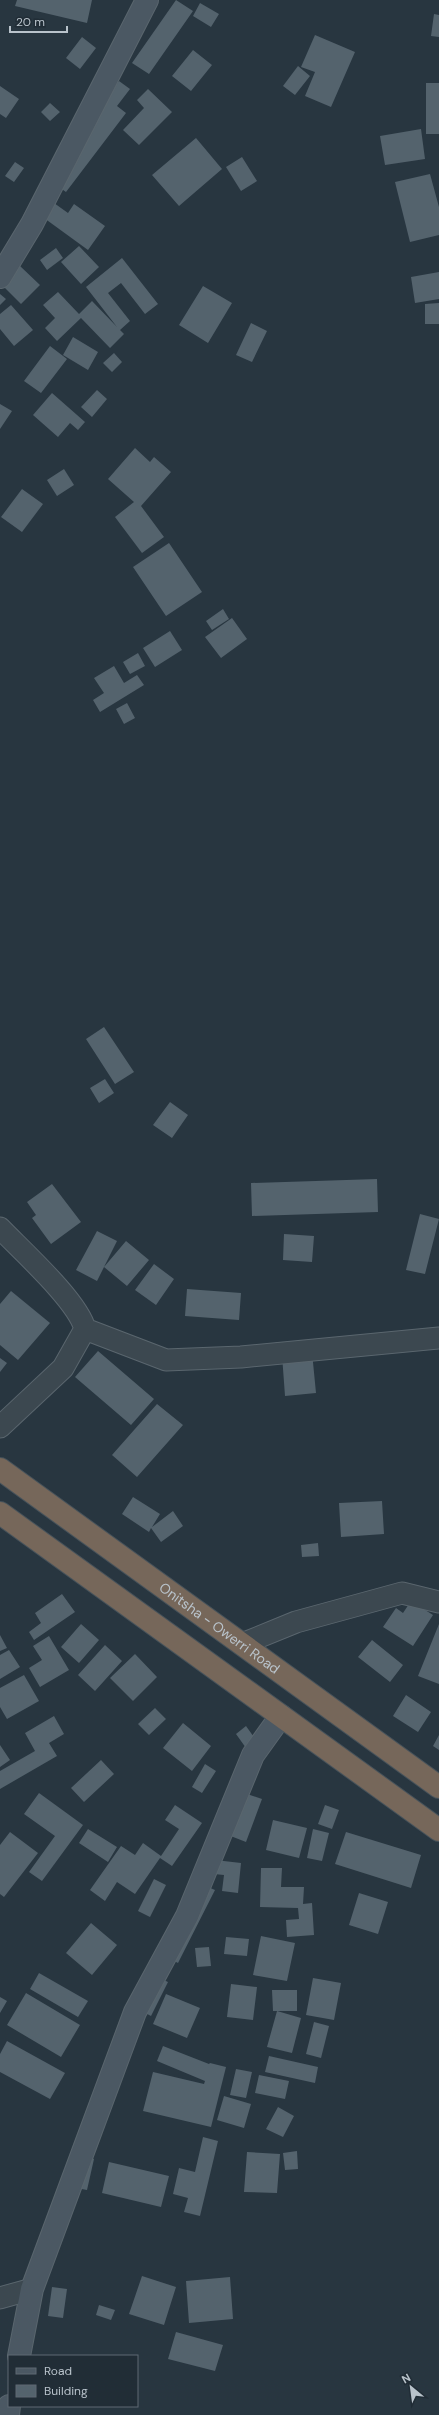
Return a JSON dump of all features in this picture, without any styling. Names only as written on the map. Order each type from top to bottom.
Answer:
[{"type":"highway","name":"Onitsha - Owerri Road","points":[[0,1469],[439,1787]]},
{"type":"highway","points":[[4,1522],[281,1716],[439,1830]]},
{"type":"street","points":[[0,277],[32,224],[147,0]]},
{"type":"street","points":[[0,1228],[56,1287],[82,1319],[85,1329],[63,1368],[0,1427]]},
{"type":"street","points":[[85,1329],[166,1360],[241,1357],[439,1338]]},
{"type":"street","points":[[242,1644],[296,1622],[402,1592],[439,1602]]},
{"type":"street","points":[[19,2355],[32,2289],[135,2012],[187,1916],[254,1755],[281,1716]]},
{"type":"street","points":[[0,2298],[32,2289]]},
{"type":"building","points":[[17,0],[92,0],[87,23],[15,6]]},
{"type":"building","points":[[176,0],[193,11],[149,74],[132,63]]},
{"type":"building","points":[[200,3],[219,14],[211,27],[193,16]]},
{"type":"building","points":[[434,14],[439,15],[439,37],[431,36]]},
{"type":"building","points":[[315,35],[355,52],[331,107],[305,96],[315,72],[301,67]]},
{"type":"building","points":[[82,37],[96,48],[80,69],[66,58]]},
{"type":"building","points":[[193,50],[212,65],[191,91],[172,76]]},
{"type":"building","points":[[298,66],[310,76],[295,95],[283,86]]},
{"type":"building","points":[[119,81],[130,89],[117,106],[126,113],[66,192],[56,185],[58,161]]},
{"type":"building","points":[[426,83],[439,83],[439,134],[426,134]]},
{"type":"building","points":[[0,86],[19,99],[6,118],[0,114]]},
{"type":"building","points":[[148,89],[172,112],[139,145],[123,130],[144,108],[137,100]]},
{"type":"building","points":[[50,103],[60,112],[50,121],[41,112]]},
{"type":"building","points":[[421,129],[425,159],[385,165],[380,136]]},
{"type":"building","points":[[196,138],[222,169],[179,206],[152,175]]},
{"type":"building","points":[[242,157],[257,181],[241,191],[226,167]]},
{"type":"building","points":[[15,162],[24,168],[14,182],[5,176]]},
{"type":"building","points":[[430,174],[439,207],[439,235],[410,242],[395,182]]},
{"type":"building","points":[[54,203],[68,213],[74,204],[105,226],[88,250],[44,218]]},
{"type":"building","points":[[79,246],[99,267],[81,284],[61,262]]},
{"type":"building","points":[[56,248],[63,258],[47,270],[40,260]]},
{"type":"building","points":[[122,258],[158,304],[145,314],[121,283],[108,293],[130,321],[120,330],[124,334],[110,348],[81,318],[57,341],[45,328],[55,318],[43,305],[58,292],[79,314],[92,301],[117,327],[86,287]]},
{"type":"building","points":[[20,266],[40,285],[21,304],[1,284]]},
{"type":"building","points":[[439,272],[439,299],[415,303],[411,277]]},
{"type":"building","points":[[203,286],[232,303],[208,343],[179,325]]},
{"type":"building","points":[[0,294],[6,299],[0,305]]},
{"type":"building","points":[[439,303],[439,324],[425,324],[425,304]]},
{"type":"building","points":[[11,305],[33,330],[14,346],[0,329],[0,314]]},
{"type":"building","points":[[251,323],[267,331],[252,362],[236,355]]},
{"type":"building","points":[[73,337],[98,352],[88,370],[63,355]]},
{"type":"building","points":[[50,346],[67,359],[41,393],[24,381]]},
{"type":"building","points":[[114,353],[122,362],[112,372],[103,363]]},
{"type":"building","points":[[97,390],[107,399],[92,417],[81,407]]},
{"type":"building","points":[[52,393],[85,422],[78,430],[70,423],[58,437],[33,415]]},
{"type":"building","points":[[0,404],[12,411],[0,429]]},
{"type":"building","points":[[135,448],[150,462],[154,457],[171,472],[141,506],[164,537],[142,553],[115,517],[134,502],[108,479]]},
{"type":"building","points":[[64,469],[74,485],[57,496],[47,480]]},
{"type":"building","points":[[22,489],[43,504],[22,532],[1,517]]},
{"type":"building","points":[[169,543],[202,592],[166,616],[133,567]]},
{"type":"building","points":[[223,609],[229,619],[212,630],[206,621]]},
{"type":"building","points":[[232,618],[247,639],[221,658],[205,637]]},
{"type":"building","points":[[170,631],[182,650],[155,667],[143,648]]},
{"type":"building","points":[[138,653],[145,666],[130,674],[123,662]]},
{"type":"building","points":[[114,666],[124,683],[137,675],[144,685],[100,712],[93,700],[104,693],[94,678]]},
{"type":"building","points":[[127,703],[135,718],[124,724],[116,709]]},
{"type":"building","points":[[104,1027],[134,1072],[115,1084],[86,1039]]},
{"type":"building","points":[[105,1079],[114,1093],[99,1103],[90,1088]]},
{"type":"building","points":[[170,1102],[188,1115],[172,1138],[153,1125]]},
{"type":"building","points":[[377,1179],[378,1212],[252,1216],[251,1183]]},
{"type":"building","points":[[52,1184],[81,1222],[51,1244],[32,1218],[36,1215],[27,1202]]},
{"type":"building","points":[[420,1214],[439,1219],[425,1274],[406,1270]]},
{"type":"building","points":[[97,1231],[117,1241],[97,1281],[76,1270]]},
{"type":"building","points":[[284,1234],[314,1236],[312,1262],[283,1260]]},
{"type":"building","points":[[126,1241],[149,1260],[127,1286],[104,1267]]},
{"type":"building","points":[[154,1264],[174,1279],[156,1305],[135,1290]]},
{"type":"building","points":[[187,1289],[241,1293],[239,1320],[185,1316]]},
{"type":"building","points":[[11,1291],[50,1323],[18,1360],[0,1345],[0,1304]]},
{"type":"building","points":[[98,1351],[154,1399],[131,1425],[75,1377]]},
{"type":"building","points":[[312,1352],[316,1393],[285,1396],[282,1355]]},
{"type":"building","points":[[0,1358],[7,1363],[0,1372]]},
{"type":"building","points":[[157,1404],[183,1425],[137,1477],[112,1455]]},
{"type":"building","points":[[133,1497],[160,1514],[152,1527],[173,1511],[183,1526],[161,1542],[151,1528],[149,1532],[122,1514]]},
{"type":"building","points":[[382,1501],[384,1534],[341,1537],[339,1503]]},
{"type":"building","points":[[318,1543],[319,1556],[302,1557],[301,1545]]},
{"type":"building","points":[[62,1594],[75,1612],[34,1640],[29,1632],[41,1623],[35,1613]]},
{"type":"building","points":[[411,1601],[433,1615],[413,1646],[383,1627],[396,1608],[403,1613]]},
{"type":"building","points":[[81,1624],[99,1640],[79,1663],[61,1647]]},
{"type":"building","points":[[439,1624],[439,1684],[418,1676]]},
{"type":"building","points":[[0,1635],[7,1648],[0,1651]]},
{"type":"building","points":[[49,1636],[69,1670],[40,1687],[29,1668],[42,1660],[33,1646]]},
{"type":"building","points":[[372,1640],[403,1665],[390,1682],[358,1657]]},
{"type":"building","points":[[105,1645],[122,1661],[95,1691],[78,1675]]},
{"type":"building","points":[[9,1650],[20,1667],[0,1679],[0,1655]]},
{"type":"building","points":[[135,1654],[157,1677],[133,1701],[110,1678]]},
{"type":"building","points":[[24,1675],[39,1701],[7,1719],[0,1707],[0,1688]]},
{"type":"building","points":[[406,1695],[431,1712],[418,1732],[393,1716]]},
{"type":"building","points":[[155,1708],[166,1719],[149,1735],[138,1724]]},
{"type":"building","points":[[54,1716],[64,1734],[49,1743],[57,1756],[0,1789],[0,1771],[35,1751],[25,1733]]},
{"type":"building","points":[[183,1723],[211,1746],[192,1771],[163,1748]]},
{"type":"building","points":[[246,1726],[256,1740],[246,1748],[236,1734]]},
{"type":"building","points":[[439,1735],[439,1750],[433,1746]]},
{"type":"building","points":[[0,1745],[10,1760],[0,1767]]},
{"type":"building","points":[[101,1760],[114,1774],[84,1802],[71,1788]]},
{"type":"building","points":[[205,1764],[216,1771],[202,1793],[192,1787]]},
{"type":"building","points":[[39,1793],[83,1825],[42,1881],[29,1872],[55,1836],[24,1814]]},
{"type":"building","points":[[244,1793],[262,1799],[246,1842],[228,1835]]},
{"type":"building","points":[[175,1805],[202,1823],[172,1866],[160,1858],[135,1894],[117,1882],[105,1901],[90,1890],[121,1846],[135,1855],[143,1843],[161,1856],[179,1829],[165,1820]]},
{"type":"building","points":[[325,1805],[339,1810],[332,1829],[318,1824]]},
{"type":"building","points":[[273,1820],[307,1828],[299,1858],[266,1850]]},
{"type":"building","points":[[88,1829],[117,1847],[108,1862],[79,1843]]},
{"type":"building","points":[[313,1829],[329,1833],[322,1861],[307,1858]]},
{"type":"building","points":[[10,1832],[38,1853],[4,1897],[0,1894],[0,1845]]},
{"type":"building","points":[[346,1832],[421,1855],[411,1888],[335,1864]]},
{"type":"building","points":[[215,1860],[241,1863],[238,1893],[222,1891],[224,1875],[214,1874]]},
{"type":"building","points":[[261,1868],[282,1868],[281,1887],[304,1887],[303,1904],[312,1903],[314,1935],[287,1937],[286,1920],[299,1919],[298,1908],[260,1907]]},
{"type":"building","points":[[154,1879],[166,1885],[150,1917],[138,1911]]},
{"type":"building","points":[[199,1883],[215,1890],[178,1963],[163,1955]]},
{"type":"building","points":[[359,1893],[388,1902],[378,1934],[349,1925]]},
{"type":"building","points":[[91,1923],[117,1945],[92,1975],[66,1953]]},
{"type":"building","points":[[261,1936],[295,1943],[287,1981],[253,1975]]},
{"type":"building","points":[[226,1937],[249,1939],[247,1956],[224,1954]]},
{"type":"building","points":[[209,1947],[211,1966],[197,1967],[195,1948]]},
{"type":"building","points":[[39,1973],[88,2001],[78,2017],[30,1989]]},
{"type":"building","points":[[153,1975],[168,1982],[151,2016],[136,2008]]},
{"type":"building","points":[[313,1978],[341,1983],[334,2020],[306,2015]]},
{"type":"building","points":[[231,1984],[257,1987],[253,2020],[227,2017]]},
{"type":"building","points":[[272,1990],[297,1990],[297,2011],[273,2011]]},
{"type":"building","points":[[26,1993],[80,2025],[61,2057],[7,2025]]},
{"type":"building","points":[[166,1994],[200,2008],[187,2038],[153,2024]]},
{"type":"building","points":[[0,1997],[7,2001],[0,2013]]},
{"type":"building","points":[[277,2011],[301,2018],[292,2053],[267,2047]]},
{"type":"building","points":[[314,2022],[329,2026],[321,2058],[306,2054]]},
{"type":"building","points":[[7,2041],[65,2073],[50,2099],[0,2072],[0,2054]]},
{"type":"building","points":[[163,2046],[209,2064],[226,2067],[211,2127],[143,2111],[153,2072],[204,2084],[205,2081],[157,2061]]},
{"type":"building","points":[[269,2056],[318,2067],[315,2083],[265,2072]]},
{"type":"building","points":[[236,2069],[252,2072],[246,2098],[230,2095]]},
{"type":"building","points":[[259,2075],[289,2081],[285,2099],[255,2093]]},
{"type":"building","points":[[224,2096],[251,2104],[244,2128],[217,2120]]},
{"type":"building","points":[[278,2107],[294,2116],[283,2137],[266,2129]]},
{"type":"building","points":[[203,2137],[218,2141],[200,2216],[184,2212],[188,2198],[173,2194],[179,2168],[195,2172]]},
{"type":"building","points":[[297,2151],[298,2169],[285,2170],[283,2153]]},
{"type":"building","points":[[247,2152],[280,2154],[277,2193],[244,2192]]},
{"type":"building","points":[[78,2155],[94,2159],[87,2190],[71,2187]]},
{"type":"building","points":[[109,2162],[169,2176],[161,2207],[102,2193]]},
{"type":"building","points":[[142,2276],[176,2287],[164,2325],[129,2314]]},
{"type":"building","points":[[230,2277],[233,2319],[189,2323],[186,2281]]},
{"type":"building","points":[[52,2287],[67,2289],[63,2318],[48,2316]]},
{"type":"building","points":[[99,2305],[115,2310],[111,2320],[96,2315]]},
{"type":"building","points":[[176,2332],[223,2345],[215,2371],[168,2359]]}]
